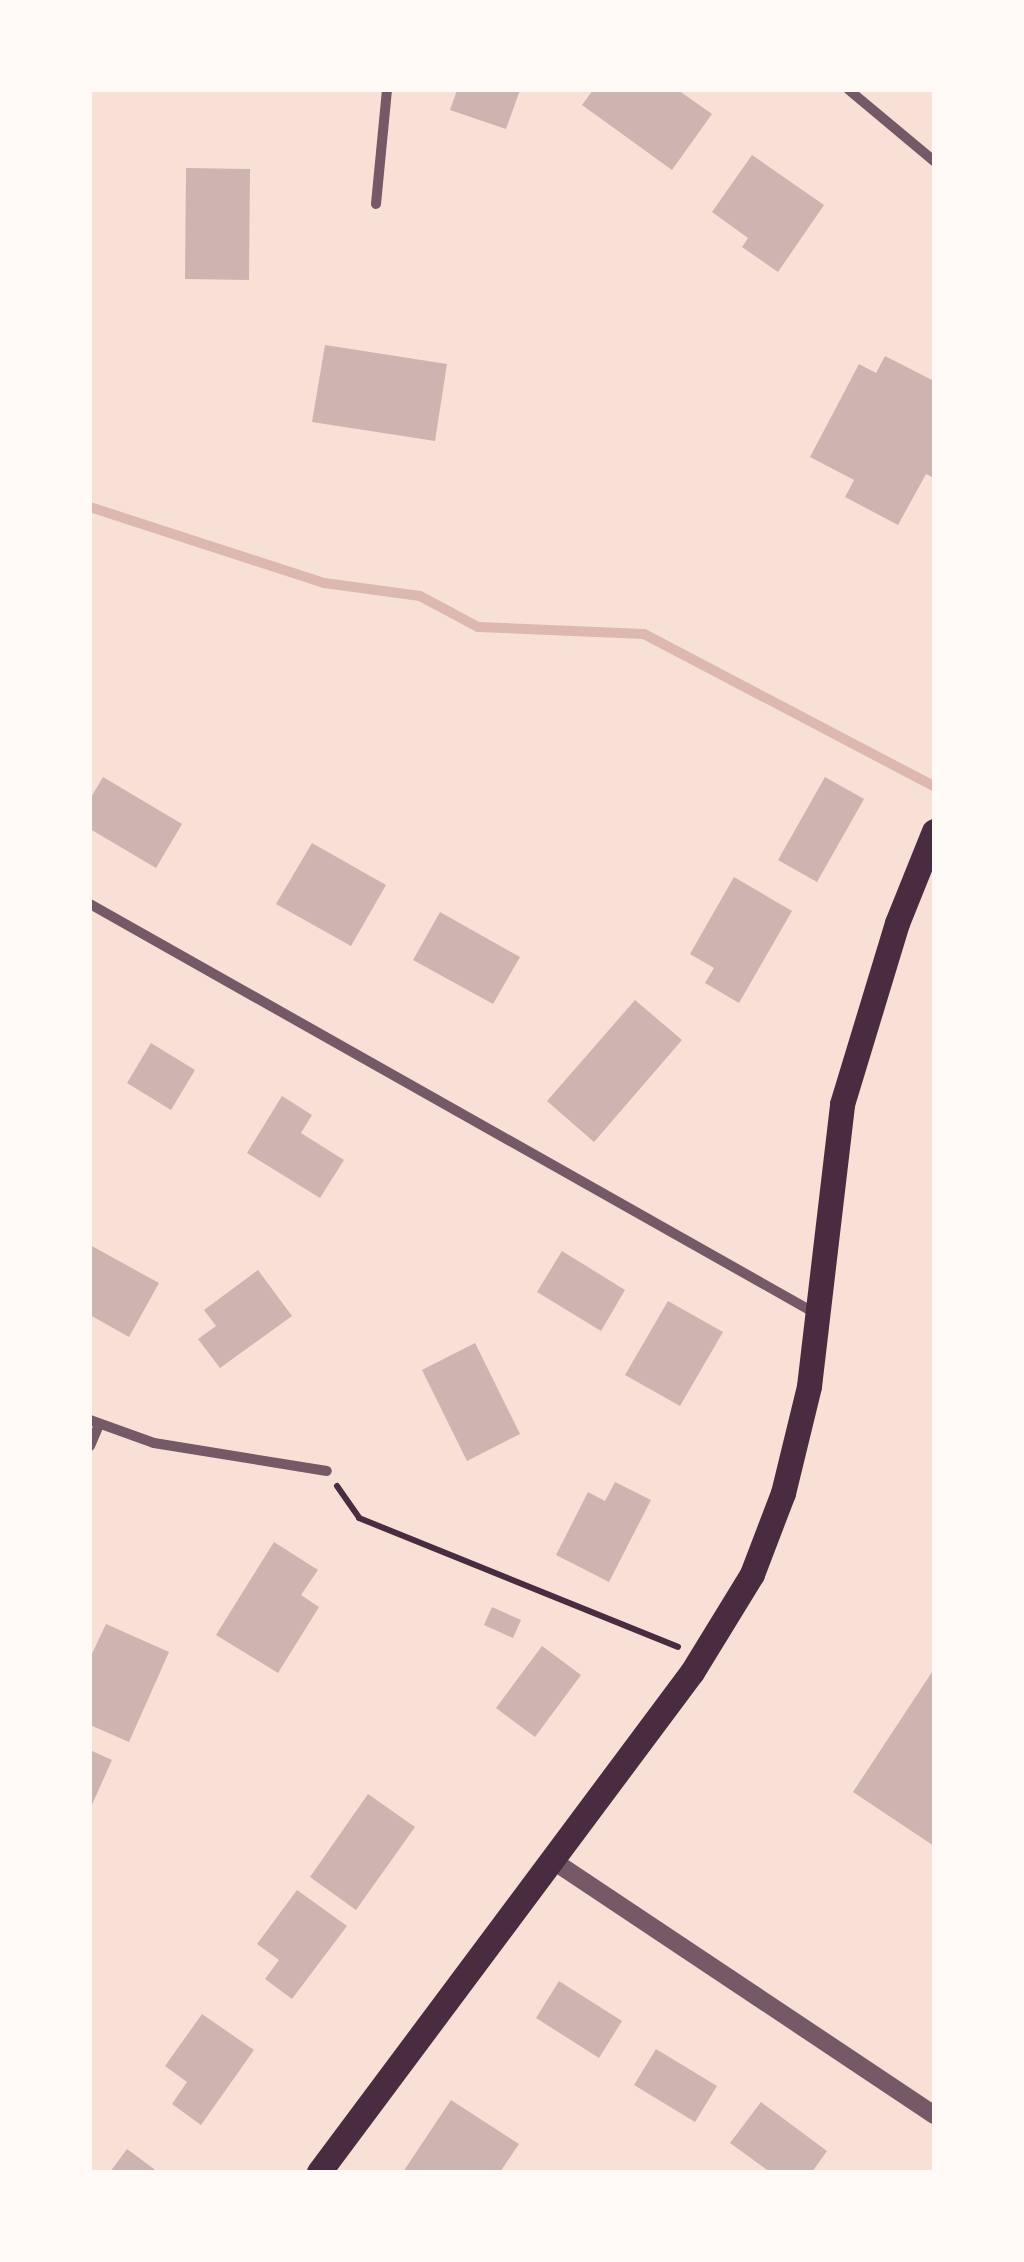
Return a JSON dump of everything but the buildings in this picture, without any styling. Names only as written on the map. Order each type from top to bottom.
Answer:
[{"type":"main road","points":[[320,2172],[702,1657],[767,1540],[809,1386],[842,1104],[897,922],[934,831]]},
{"type":"street","points":[[376,204],[388,90]]},
{"type":"street","points":[[849,90],[934,161]]},
{"type":"street","points":[[90,904],[820,1316]]},
{"type":"street","points":[[90,1446],[95,1422],[154,1443],[326,1470]]},
{"type":"street","points":[[552,1860],[934,2114]]},
{"type":"path","points":[[326,1470],[359,1518],[702,1657]]},
{"type":"waterway","points":[[90,507],[324,583],[420,596],[478,627],[644,634],[934,786]]}]
